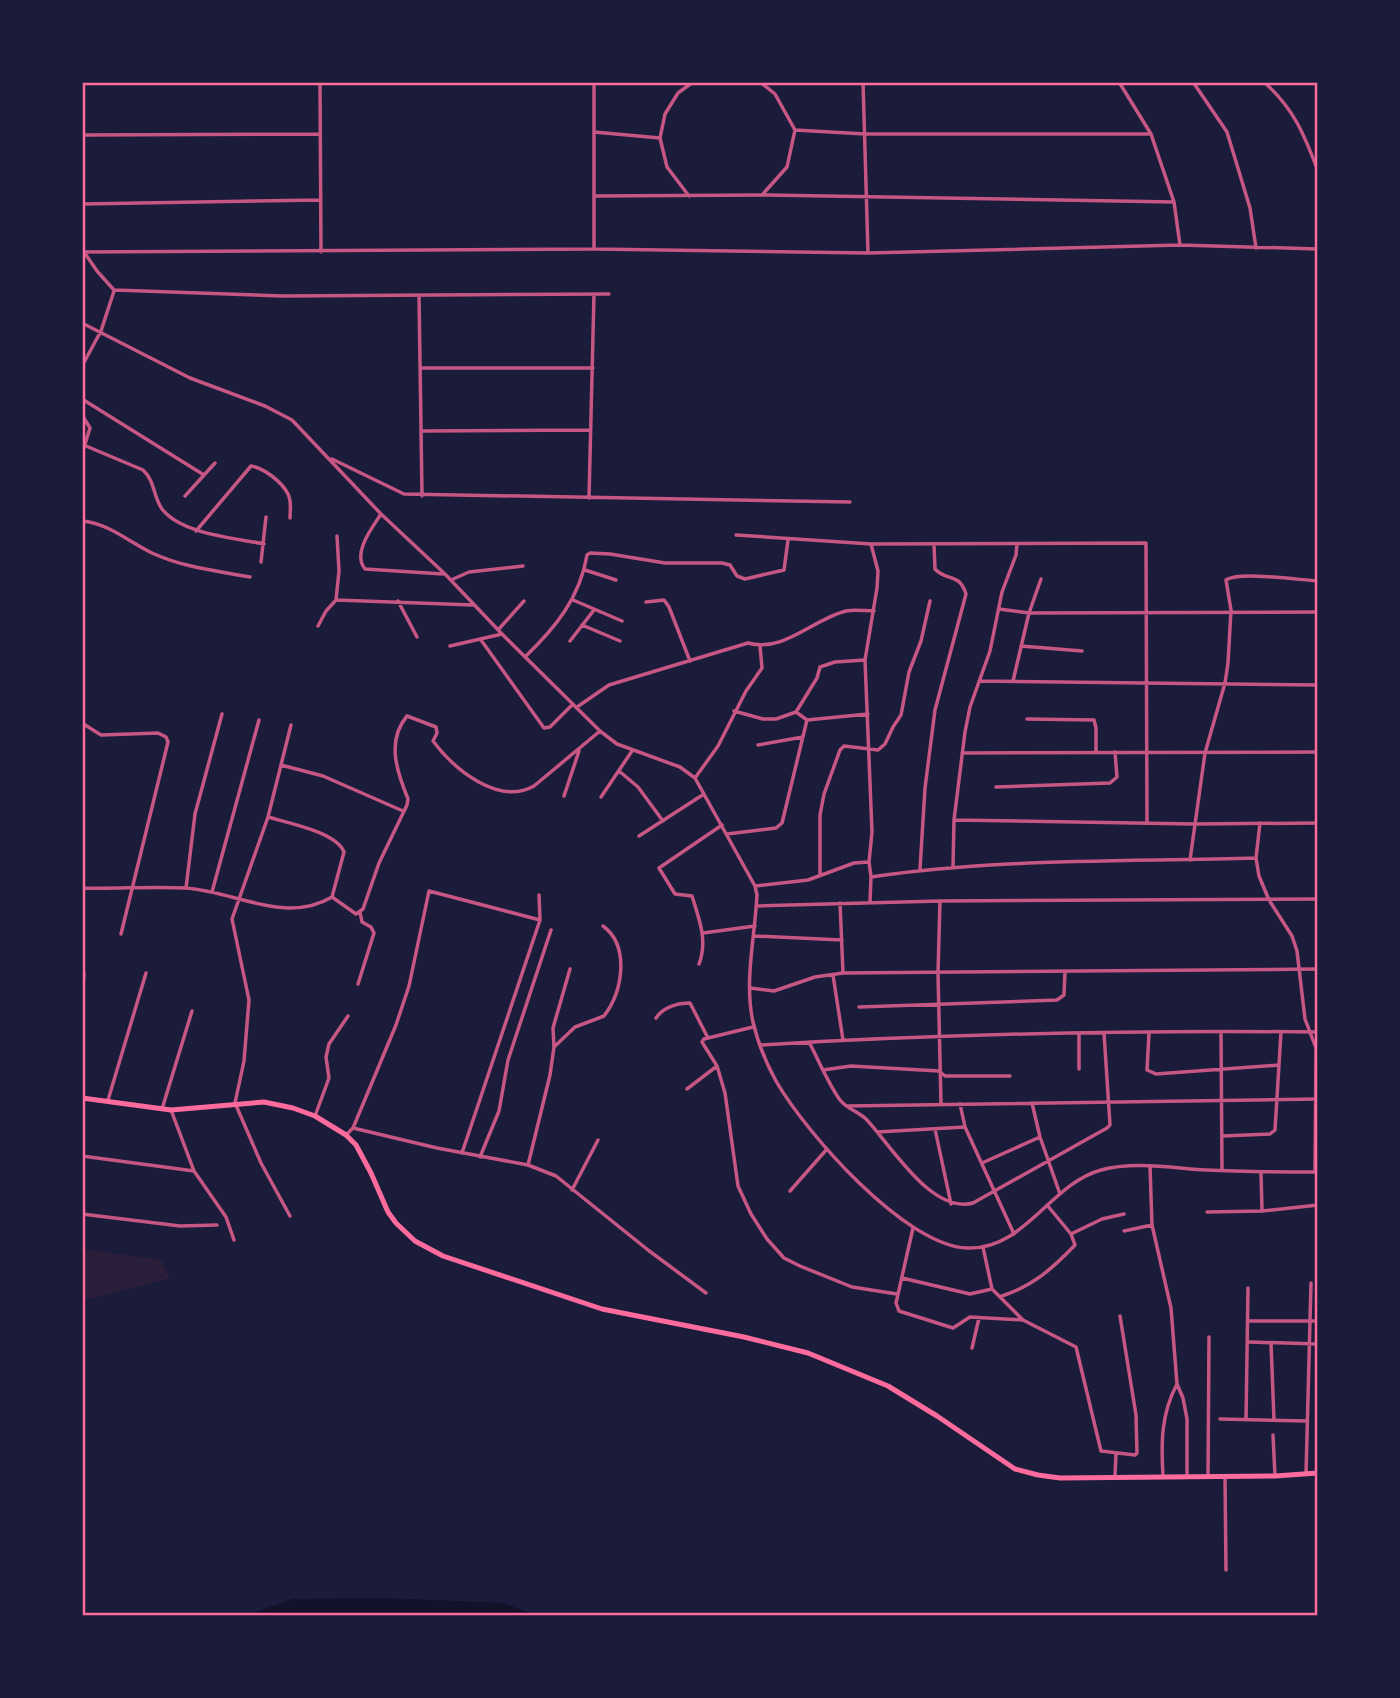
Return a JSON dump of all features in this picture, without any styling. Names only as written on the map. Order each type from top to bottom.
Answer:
[{"type":"main road","points":[[82,1098],[172,1110],[264,1102],[315,1116],[346,1135],[363,1156],[388,1212],[396,1223],[415,1241],[443,1256],[602,1309],[744,1337],[808,1353],[888,1387],[937,1416],[1015,1469],[1060,1478],[1275,1476],[1318,1473]]},
{"type":"street","points":[[320,82],[321,252]]},
{"type":"street","points":[[594,82],[594,249]]},
{"type":"street","points":[[689,196],[667,167],[660,138],[665,114],[678,93],[693,82]]},
{"type":"street","points":[[760,82],[775,94],[795,130],[787,167],[760,196]]},
{"type":"street","points":[[863,82],[868,253]]},
{"type":"street","points":[[1119,82],[1152,134],[1174,202],[1180,245]]},
{"type":"street","points":[[1193,82],[1227,132],[1250,208],[1256,248]]},
{"type":"street","points":[[1264,82],[1283,100],[1304,134],[1318,171]]},
{"type":"street","points":[[795,130],[865,134],[1152,134]]},
{"type":"street","points":[[594,132],[660,138]]},
{"type":"street","points":[[82,135],[320,134]]},
{"type":"street","points":[[594,196],[865,196],[1174,202]]},
{"type":"street","points":[[82,204],[321,200]]},
{"type":"street","points":[[83,251],[594,249],[868,253],[1180,245],[1318,249]]},
{"type":"street","points":[[83,251],[114,290],[283,296],[609,294]]},
{"type":"street","points":[[82,366],[100,331],[114,290]]},
{"type":"street","points":[[589,498],[594,294]]},
{"type":"street","points":[[418,295],[423,431],[422,496]]},
{"type":"street","points":[[82,323],[190,378],[281,413],[292,420],[382,514],[600,731],[617,744],[680,767],[695,778],[755,886],[750,988],[754,1026],[777,1082],[827,1149],[877,1199],[913,1228],[949,1246],[983,1248],[1014,1234],[1081,1178],[1110,1167],[1317,1172],[1317,1048],[1305,1019],[1297,951],[1292,936],[1269,900],[1259,876],[1256,858],[1260,823]]},
{"type":"street","points":[[421,368],[593,368]]},
{"type":"street","points":[[82,399],[204,475]]},
{"type":"street","points":[[82,415],[90,428],[82,454]]},
{"type":"street","points":[[423,431],[590,430]]},
{"type":"street","points":[[86,446],[143,470],[149,475],[160,507],[196,531],[264,544]]},
{"type":"street","points":[[330,458],[404,494],[422,496],[850,502]]},
{"type":"street","points":[[185,496],[215,463]]},
{"type":"street","points":[[196,531],[251,466],[269,475],[286,491],[291,506],[290,517]]},
{"type":"street","points":[[382,514],[368,534],[360,554],[361,565],[365,569],[445,574]]},
{"type":"street","points":[[261,562],[266,517]]},
{"type":"street","points":[[82,521],[95,522],[154,554],[197,567],[250,577]]},
{"type":"street","points":[[736,535],[871,544],[1146,544],[1149,752],[1147,822]]},
{"type":"street","points":[[318,626],[326,611],[337,600],[337,536]]},
{"type":"street","points":[[526,657],[558,622],[573,600],[585,570],[588,554],[610,554],[664,563],[722,563],[730,565],[737,576],[745,579],[784,570],[789,540]]},
{"type":"street","points":[[870,902],[869,862],[872,832],[865,660],[878,571],[871,544]]},
{"type":"street","points":[[953,867],[954,820],[970,707],[990,651],[1005,582],[1016,555],[1017,544]]},
{"type":"street","points":[[920,870],[925,788],[935,710],[966,594],[964,585],[958,580],[940,574],[935,569],[934,545]]},
{"type":"street","points":[[451,580],[469,572],[523,566]]},
{"type":"street","points":[[585,570],[616,580]]},
{"type":"street","points":[[1190,860],[1205,753],[1225,683],[1231,636],[1231,610],[1226,584],[1230,577],[1318,581]]},
{"type":"street","points":[[1013,681],[1029,613],[1041,579]]},
{"type":"street","points":[[337,600],[475,605]]},
{"type":"street","points":[[573,600],[622,621]]},
{"type":"street","points":[[646,602],[664,600],[690,661]]},
{"type":"street","points":[[398,601],[417,637]]},
{"type":"street","points":[[498,630],[524,601]]},
{"type":"street","points":[[820,876],[820,815],[824,794],[840,750],[844,746],[878,750],[886,744],[901,715],[909,672],[921,641],[930,601]]},
{"type":"street","points":[[999,609],[1029,613],[1318,611]]},
{"type":"street","points":[[570,641],[594,610]]},
{"type":"street","points":[[481,640],[544,728],[550,727],[575,706],[609,685],[748,643],[760,646],[776,643],[845,611],[874,611]]},
{"type":"street","points":[[582,625],[620,641]]},
{"type":"street","points":[[450,646],[502,634]]},
{"type":"street","points":[[695,778],[718,746],[734,711],[762,668],[760,646]]},
{"type":"street","points":[[1021,646],[1082,651]]},
{"type":"street","points":[[734,711],[763,719],[776,719],[796,712],[817,678],[820,667],[835,662],[865,660]]},
{"type":"street","points":[[979,681],[1318,685]]},
{"type":"street","points":[[796,712],[807,720],[868,714]]},
{"type":"street","points":[[186,888],[195,814],[222,714]]},
{"type":"street","points":[[358,984],[374,933],[371,927],[362,922],[360,912],[408,799],[394,755],[398,732],[404,718],[410,716],[436,727],[435,744],[477,782],[500,789],[525,790],[600,731]]},
{"type":"street","points":[[1027,719],[1094,720],[1096,752]]},
{"type":"street","points":[[212,892],[259,720]]},
{"type":"street","points":[[727,834],[776,828],[782,823],[807,720]]},
{"type":"street","points":[[82,723],[101,735],[158,733],[166,737],[168,742],[134,890],[121,934]]},
{"type":"street","points":[[290,1216],[261,1163],[235,1103],[244,1061],[249,1000],[232,919],[268,817],[291,725]]},
{"type":"street","points":[[758,745],[803,737]]},
{"type":"street","points":[[564,796],[579,750]]},
{"type":"street","points":[[601,797],[632,751]]},
{"type":"street","points":[[996,787],[1110,783],[1117,777],[1115,752]]},
{"type":"street","points":[[962,753],[1318,752]]},
{"type":"street","points":[[281,765],[323,776],[404,812]]},
{"type":"street","points":[[619,771],[638,787],[663,821]]},
{"type":"street","points":[[639,836],[704,794]]},
{"type":"street","points":[[82,888],[186,888],[275,908],[315,906],[332,897],[344,852],[342,846],[316,831],[268,817]]},
{"type":"street","points":[[954,820],[1318,823]]},
{"type":"street","points":[[699,964],[703,933],[692,896],[675,894],[659,868],[722,825]]},
{"type":"street","points":[[871,877],[953,867],[1256,858]]},
{"type":"street","points":[[755,886],[789,884],[854,863],[869,862]]},
{"type":"street","points":[[346,1135],[353,1128],[396,1025],[409,986],[429,891],[540,920]]},
{"type":"street","points":[[462,1153],[540,920],[539,895]]},
{"type":"street","points":[[332,897],[349,911],[360,912]]},
{"type":"street","points":[[756,906],[940,901],[1318,900]]},
{"type":"street","points":[[940,901],[938,973],[941,1104]]},
{"type":"street","points":[[840,903],[843,973]]},
{"type":"street","points":[[554,1047],[575,1027],[604,1016],[617,990],[620,950],[612,932],[603,926]]},
{"type":"street","points":[[703,933],[755,926]]},
{"type":"street","points":[[480,1157],[499,1111],[508,1060],[551,930]]},
{"type":"street","points":[[754,936],[842,940]]},
{"type":"street","points":[[528,1165],[550,1075],[554,1047],[552,1028],[570,969]]},
{"type":"street","points":[[750,988],[774,991],[815,977],[843,973],[1318,969]]},
{"type":"street","points":[[859,1007],[1057,1000],[1064,995],[1065,972]]},
{"type":"street","points":[[108,1100],[146,973]]},
{"type":"street","points":[[82,990],[84,974]]},
{"type":"street","points":[[833,975],[843,1040]]},
{"type":"street","points":[[656,1018],[662,1010],[688,1002],[694,1006],[708,1038]]},
{"type":"street","points":[[162,1109],[192,1011]]},
{"type":"street","points":[[315,1116],[329,1077],[326,1057],[329,1044],[348,1016]]},
{"type":"street","points":[[754,1026],[703,1039],[703,1045],[717,1066],[725,1093],[738,1186],[751,1214],[767,1239],[784,1258],[852,1287],[897,1294]]},
{"type":"street","points":[[1222,1136],[1272,1133],[1276,1123],[1281,1032]]},
{"type":"street","points":[[760,1045],[843,1040],[1104,1033],[1318,1032]]},
{"type":"street","points":[[809,1042],[841,1101],[864,1116],[927,1188],[951,1204],[964,1205],[1049,1161],[1110,1125],[1104,1033]]},
{"type":"street","points":[[1149,1033],[1149,1073],[1279,1065]]},
{"type":"street","points":[[1221,1033],[1222,1170]]},
{"type":"street","points":[[1079,1034],[1079,1069]]},
{"type":"street","points":[[687,1089],[717,1066]]},
{"type":"street","points":[[823,1070],[851,1066],[939,1071],[945,1076],[1010,1076]]},
{"type":"street","points":[[846,1106],[1317,1099]]},
{"type":"street","points":[[1032,1103],[1040,1137],[1060,1195]]},
{"type":"street","points":[[960,1104],[965,1127],[1014,1234]]},
{"type":"street","points":[[172,1110],[194,1171],[226,1217],[233,1240]]},
{"type":"street","points":[[877,1132],[965,1127]]},
{"type":"street","points":[[353,1128],[480,1157],[528,1165],[556,1176],[706,1293]]},
{"type":"street","points":[[935,1129],[951,1204]]},
{"type":"street","points":[[982,1163],[1040,1137]]},
{"type":"street","points":[[572,1190],[598,1140]]},
{"type":"street","points":[[790,1191],[827,1149]]},
{"type":"street","points":[[82,1156],[194,1171]]},
{"type":"street","points":[[1150,1166],[1152,1225],[1171,1308],[1177,1384],[1183,1398],[1186,1419],[1187,1476]]},
{"type":"street","points":[[1261,1172],[1262,1211]]},
{"type":"street","points":[[1001,1296],[1044,1275],[1075,1245],[1071,1234],[1047,1205]]},
{"type":"street","points":[[1207,1212],[1262,1211],[1318,1205]]},
{"type":"street","points":[[82,1214],[180,1226],[217,1225]]},
{"type":"street","points":[[1071,1234],[1102,1219],[1124,1214]]},
{"type":"street","points":[[1124,1231],[1152,1225]]},
{"type":"street","points":[[913,1228],[895,1305],[899,1311],[953,1328],[960,1326],[967,1317],[1023,1320]]},
{"type":"street","points":[[983,1248],[992,1289],[1023,1320],[1076,1347],[1100,1450],[1135,1455],[1136,1415],[1120,1316]]},
{"type":"street","points":[[902,1278],[970,1294],[992,1289]]},
{"type":"street","points":[[1306,1474],[1311,1283]]},
{"type":"street","points":[[1247,1420],[1248,1288]]},
{"type":"street","points":[[972,1348],[979,1318]]},
{"type":"street","points":[[1249,1321],[1318,1321]]},
{"type":"street","points":[[1208,1476],[1209,1337]]},
{"type":"street","points":[[1249,1342],[1318,1344]]},
{"type":"street","points":[[1271,1343],[1274,1420]]},
{"type":"street","points":[[1163,1476],[1162,1424],[1177,1384]]},
{"type":"street","points":[[1220,1419],[1307,1421]]},
{"type":"street","points":[[1273,1434],[1275,1476]]},
{"type":"street","points":[[1115,1477],[1116,1453]]},
{"type":"street","points":[[1225,1475],[1226,1570]]},
{"type":"shaded area","points":[[82,1249],[161,1260],[170,1278],[82,1301]]},
{"type":"shaded area","points":[[387,1598],[503,1603],[538,1616],[244,1616],[293,1599]]}]
